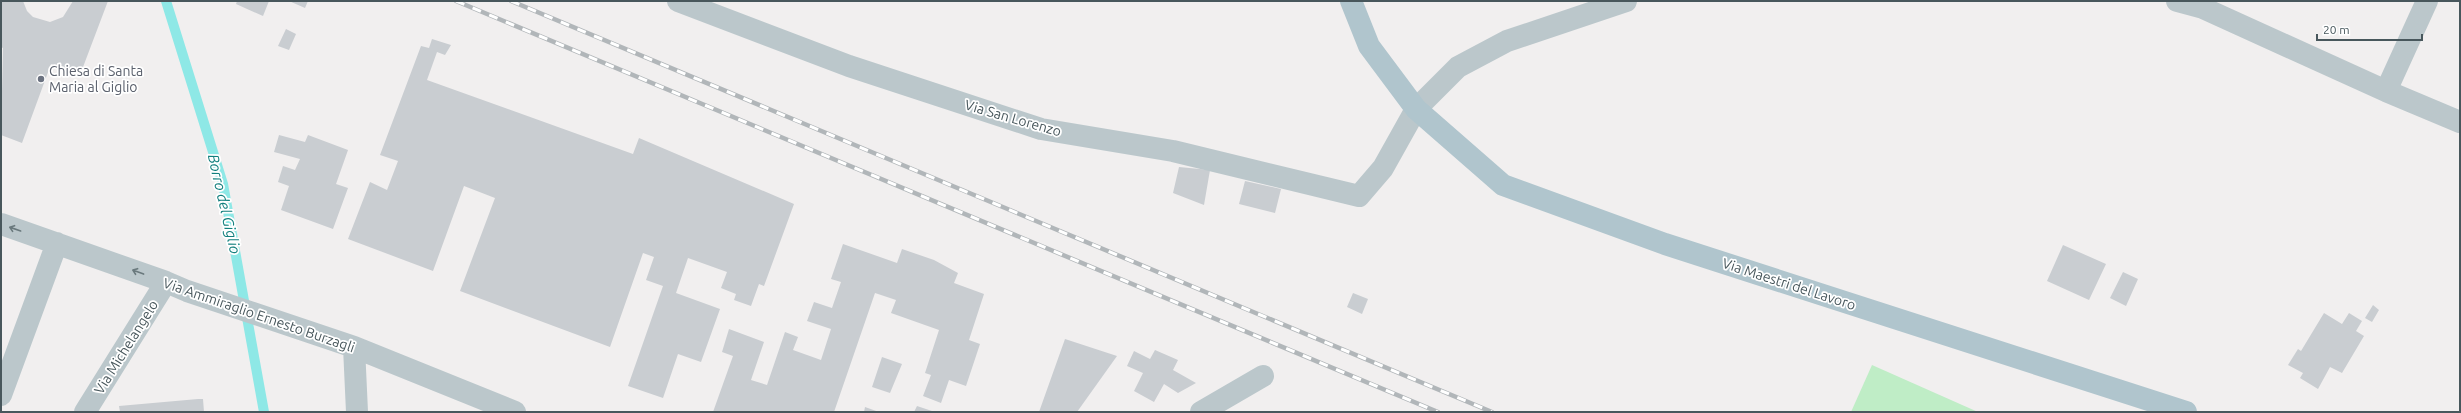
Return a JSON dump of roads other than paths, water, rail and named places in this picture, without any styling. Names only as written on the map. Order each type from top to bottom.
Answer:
[{"type":"main road","name":"Via Maestri del Lavoro","points":[[1351,1],[1369,46],[1416,109],[1503,184],[1665,244],[2186,412]]},
{"type":"street","name":"Via San Lorenzo","points":[[678,1],[849,66],[1041,129],[1173,151],[1359,196],[1383,168],[1416,109]]},
{"type":"street","points":[[1416,109],[1458,67],[1507,41],[1626,1]]},
{"type":"street","points":[[2178,1],[2203,8],[2386,91],[2460,122]]},
{"type":"street","points":[[2386,91],[2427,1]]},
{"type":"street","name":"Via Ammiraglio Ernesto Burzagli","points":[[1,224],[166,282],[187,291],[354,347],[515,412]]},
{"type":"street","points":[[1,395],[57,243]]},
{"type":"street","name":"Via Michelangelo","points":[[85,412],[166,282]]},
{"type":"street","points":[[354,347],[357,412]]},
{"type":"street","points":[[1201,412],[1263,376]]},
{"type":"waterway","name":"Borro del Giglio","points":[[166,1],[223,184],[264,412]]},
{"type":"railway","points":[[456,1],[1438,412]]},
{"type":"railway","points":[[511,1],[1492,412]]},
{"type":"place","name":"Chiesa di Santa Maria al Giglio","points":[[41,79]]}]
